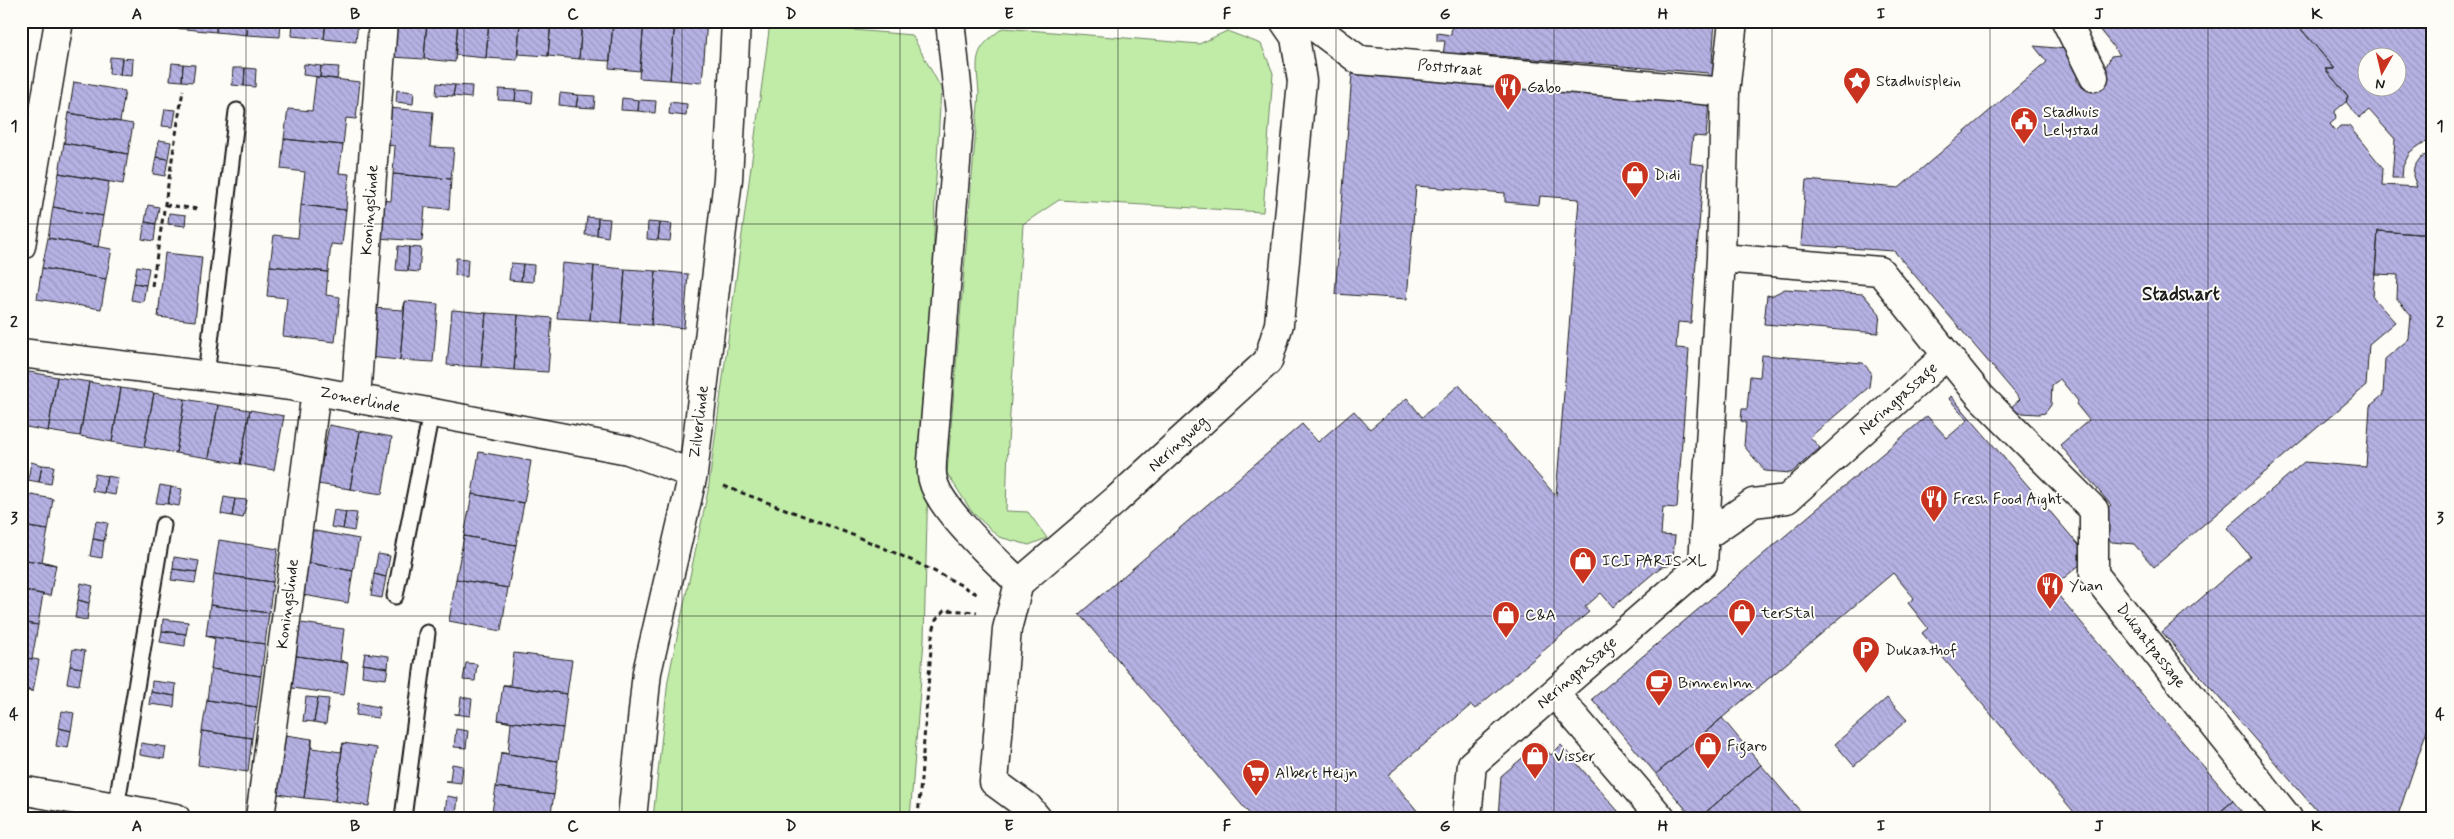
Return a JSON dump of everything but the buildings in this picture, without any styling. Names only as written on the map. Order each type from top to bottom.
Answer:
[{"type":"street","points":[[21,246],[59,21]]},
{"type":"street","name":"Koningslinde","points":[[356,399],[384,21]]},
{"type":"street","name":"Zilverlinde","points":[[632,818],[647,672],[693,474],[728,179],[736,21]]},
{"type":"street","points":[[950,21],[960,113],[932,461],[933,481],[941,500],[1019,583],[998,614],[1006,628],[994,782],[1028,807],[1037,818]]},
{"type":"street","name":"Neringweg","points":[[1019,583],[1116,500],[1268,361],[1279,324],[1302,81],[1295,37],[1284,21]]},
{"type":"street","name":"Poststraat","points":[[1307,21],[1359,60],[1725,92]]},
{"type":"street","points":[[1725,92],[1733,21]]},
{"type":"street","points":[[2066,21],[2094,77]]},
{"type":"street","name":"Neringpassage","points":[[1467,818],[1472,764],[1703,564],[1722,258],[1725,92]]},
{"type":"street","name":"Neringpassage","points":[[1704,537],[1753,503],[1787,499],[1947,355],[1880,271],[1722,258]]},
{"type":"street","name":"Zomerlinde","points":[[21,353],[316,391],[628,450],[693,474]]},
{"type":"street","name":"Dukaatpassage","points":[[1947,355],[1981,397],[2094,510],[2094,574],[2288,818]]},
{"type":"street","name":"Koningslinde","points":[[260,818],[316,391]]},
{"type":"street","points":[[1554,693],[1661,818]]},
{"type":"street","points":[[21,790],[176,818]]},
{"type":"lane","points":[[206,376],[237,111]]},
{"type":"lane","points":[[395,596],[430,413]]},
{"type":"lane","points":[[116,808],[163,525]]},
{"type":"lane","points":[[403,818],[428,633]]},
{"type":"path","points":[[152,286],[183,90]]},
{"type":"path","points":[[165,205],[225,212]]},
{"type":"path","points":[[693,474],[877,545],[957,583],[982,598],[998,614]]},
{"type":"path","points":[[918,818],[932,636],[936,620],[945,610],[998,614]]},
{"type":"green space","points":[[770,23],[912,35],[941,88],[935,195],[924,640],[910,818],[653,818],[668,680],[708,491]]},
{"type":"green space","points":[[1003,28],[1199,44],[1227,31],[1261,44],[1273,73],[1263,212],[1059,200],[1023,224],[1008,442],[1006,511],[1028,512],[1047,538],[1029,545],[999,537],[972,512],[947,473],[979,93],[977,63],[981,49]]},
{"type":"place","name":"Stadhuisplein","points":[[1857,105]]},
{"type":"place","name":"Gabo","points":[[1508,111]]},
{"type":"place","name":"Stadhuis Lelystad","points":[[2024,145]]},
{"type":"place","name":"Didi","points":[[1635,199]]},
{"type":"place","name":"Fresh Food Aight","points":[[1934,523]]},
{"type":"place","name":"ICI PARIS XL","points":[[1583,585]]},
{"type":"place","name":"Yuan","points":[[2050,610]]},
{"type":"place","name":"terStal","points":[[1742,637]]},
{"type":"place","name":"C&A","points":[[1506,639]]},
{"type":"place","name":"Dukaathof","points":[[1866,674]]},
{"type":"place","name":"BinnenInn","points":[[1659,707]]},
{"type":"place","name":"Figaro","points":[[1708,770]]},
{"type":"place","name":"Visser","points":[[1535,780]]},
{"type":"place","name":"Albert Heijn","points":[[1256,797]]},
{"type":"district","name":"Stadshart","points":[[2181,294]]}]
